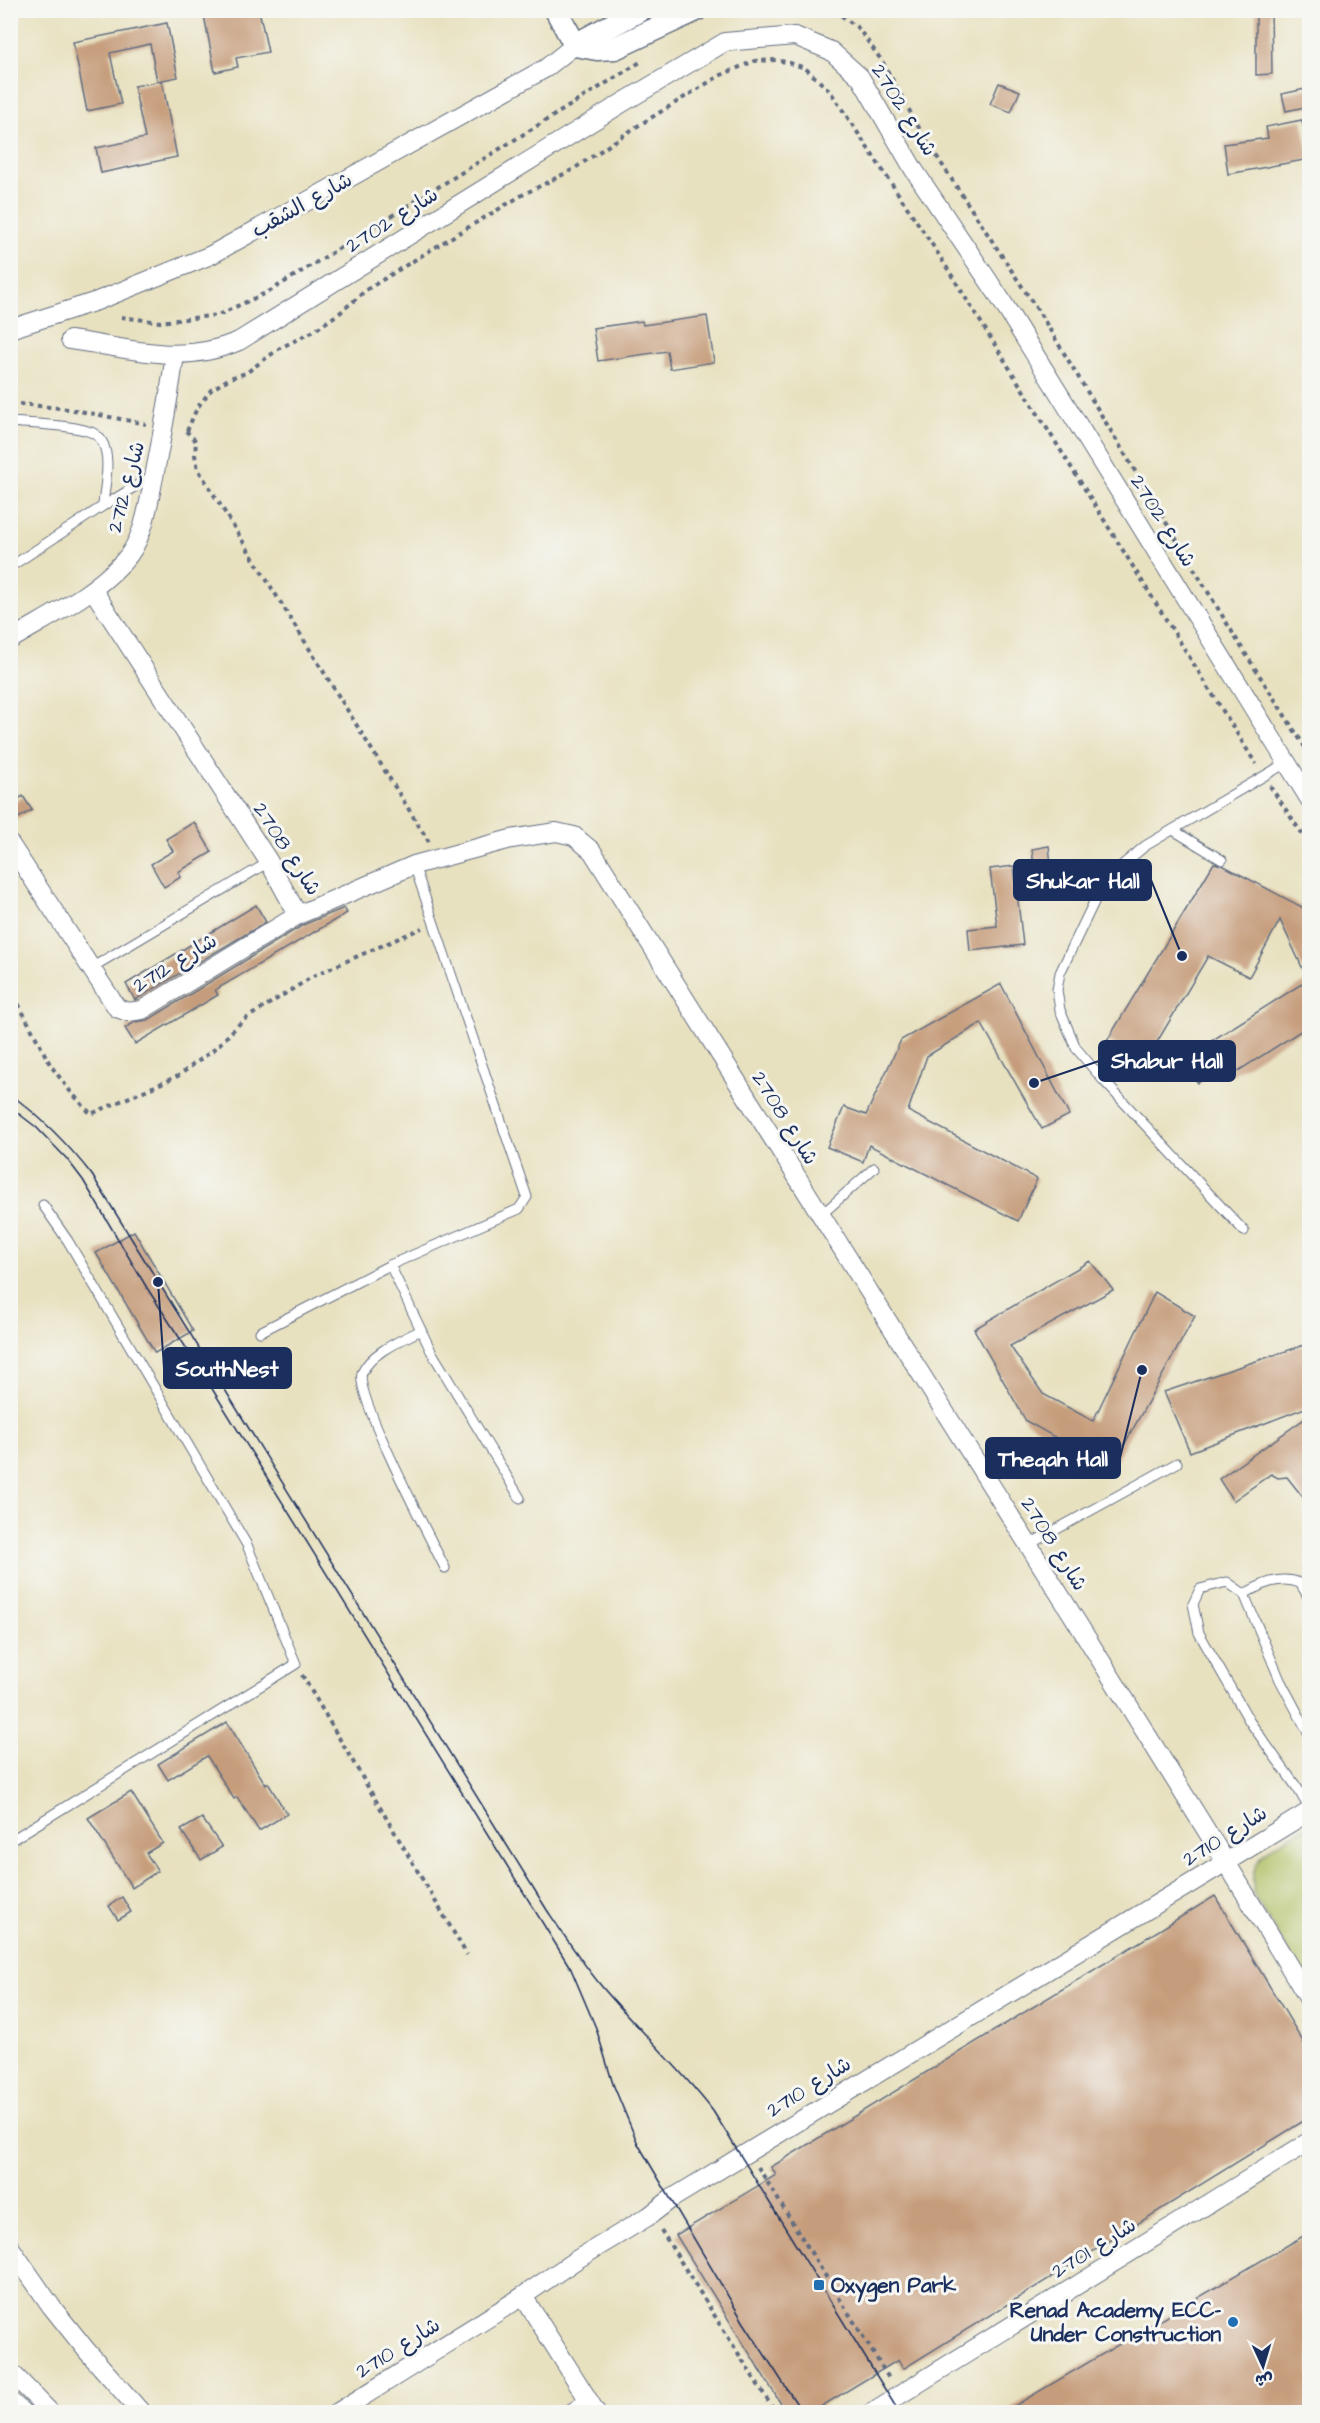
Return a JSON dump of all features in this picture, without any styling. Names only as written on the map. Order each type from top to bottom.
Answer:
[{"type":"street","points":[[556,10],[575,45],[597,49],[615,48],[705,14]]},
{"type":"street","name":"شارع الشقب","points":[[10,329],[97,301],[211,255],[546,68],[575,45],[640,10]]},
{"type":"street","name":"شارع 2702","points":[[70,340],[144,353],[175,355],[219,350],[239,341],[622,103],[725,42],[795,36],[831,51],[860,77],[914,170],[998,295],[1310,800]]},
{"type":"street","name":"شارع 2712","points":[[10,640],[93,590],[132,552],[139,536],[165,428],[175,355]]},
{"type":"street","name":"شارع 2708","points":[[93,590],[269,862],[298,915],[342,894],[414,865],[534,834],[556,832],[574,836],[592,851],[1028,1545],[1310,2001]]},
{"type":"street","name":"شارع 2712","points":[[10,844],[117,1008],[134,1013],[193,980],[298,915]]},
{"type":"street","name":"شارع 2710","points":[[338,2412],[649,2216],[670,2199],[859,2082],[1310,1811]]},
{"type":"street","name":"شارع 2701","points":[[872,2412],[1310,2140]]},
{"type":"street","points":[[10,2247],[51,2306],[141,2412]]},
{"type":"street","points":[[524,2296],[593,2407],[573,2412]]},
{"type":"street","points":[[10,2371],[50,2412]]},
{"type":"street","points":[[10,2401],[22,2412]]},
{"type":"lane","points":[[10,422],[79,431],[95,435],[100,439],[104,444],[107,459],[103,506]]},
{"type":"lane","points":[[10,567],[103,506],[154,476]]},
{"type":"lane","points":[[1244,1231],[1076,1048],[1060,1010],[1057,990],[1060,973],[1095,900],[1114,872],[1145,846],[1286,763]]},
{"type":"lane","points":[[1173,830],[1222,860]]},
{"type":"lane","points":[[91,968],[269,862]]},
{"type":"lane","points":[[260,1332],[390,1265],[519,1209],[527,1197],[414,865]]},
{"type":"lane","points":[[820,1216],[874,1167]]},
{"type":"lane","points":[[10,1840],[296,1664],[247,1545],[74,1251],[43,1205]]},
{"type":"lane","points":[[390,1265],[431,1351],[520,1498]]},
{"type":"lane","points":[[421,1330],[386,1349],[370,1362],[360,1381],[378,1430],[445,1568]]},
{"type":"lane","points":[[1028,1545],[1177,1463]]},
{"type":"lane","points":[[1244,1594],[1264,1583],[1291,1579],[1300,1583],[1310,1600]]},
{"type":"lane","points":[[1310,1736],[1280,1680],[1244,1594],[1227,1582],[1200,1589],[1193,1604],[1199,1633],[1250,1722],[1298,1789],[1310,1811]]},
{"type":"path","points":[[705,14],[724,10]]},
{"type":"path","points":[[834,10],[858,28],[882,61],[940,162],[1044,320],[1240,645],[1310,755]]},
{"type":"path","points":[[121,317],[160,322],[218,315],[270,291],[648,57]]},
{"type":"path","points":[[187,432],[197,408],[211,390],[230,378],[246,373],[280,348],[312,332],[341,312],[366,290],[524,194],[572,170],[719,76],[754,61],[776,60],[805,68],[830,91],[939,255],[1264,777],[1304,837],[1310,834]]},
{"type":"path","points":[[10,403],[69,409],[187,432],[196,441],[195,455],[198,469],[439,858]]},
{"type":"path","points":[[10,988],[51,1066],[91,1114],[178,1076],[216,1048],[242,1021],[315,975],[433,923]]},
{"type":"path","points":[[296,1664],[467,1955]]},
{"type":"path","points":[[748,2151],[900,2396]]},
{"type":"path","points":[[649,2216],[657,2223],[775,2412]]},
{"type":"green space","points":[[1309,1825],[1309,1985],[1255,1898],[1253,1883],[1254,1871],[1266,1852]]},
{"type":"building","points":[[203,10],[259,10],[268,52],[236,58],[238,67],[215,72]]},
{"type":"building","points":[[1256,10],[1271,10],[1272,74],[1256,75]]},
{"type":"building","points":[[167,23],[178,77],[157,81],[150,44],[110,53],[121,104],[87,111],[73,42]]},
{"type":"building","points":[[162,81],[177,157],[101,173],[96,148],[145,138],[134,86]]},
{"type":"building","points":[[999,83],[1020,91],[1011,112],[990,104]]},
{"type":"building","points":[[1310,88],[1310,106],[1286,111],[1282,94]]},
{"type":"building","points":[[1302,120],[1310,159],[1228,174],[1224,144],[1268,138],[1266,127]]},
{"type":"building","points":[[707,316],[714,362],[670,369],[667,351],[598,361],[593,328],[642,321],[643,325]]},
{"type":"building","points":[[23,796],[32,810],[10,823],[10,804]]},
{"type":"building","points":[[194,822],[212,852],[178,872],[181,877],[164,887],[151,864],[173,851],[166,839]]},
{"type":"building","points":[[1049,846],[1052,874],[1035,876],[1032,849]]},
{"type":"building","points":[[1214,863],[1302,907],[1310,919],[1310,1025],[1232,1075],[1226,1063],[1198,1083],[1181,1060],[1308,980],[1280,920],[1249,977],[1208,956],[1147,1059],[1107,1041]]},
{"type":"building","points":[[1014,866],[1023,945],[970,951],[968,929],[997,926],[990,869]]},
{"type":"building","points":[[256,905],[266,922],[135,1000],[126,984]]},
{"type":"building","points":[[344,908],[347,913],[215,990],[218,995],[135,1044],[125,1028],[135,1022],[148,1020],[303,925]]},
{"type":"building","points":[[1001,984],[1069,1115],[1042,1129],[981,1023],[927,1056],[908,1111],[1037,1179],[1018,1221],[869,1145],[863,1162],[827,1147],[844,1107],[866,1115],[901,1040]]},
{"type":"building","points":[[134,1231],[193,1331],[155,1353],[96,1253]]},
{"type":"building","points":[[1090,1261],[1113,1290],[1010,1346],[1043,1394],[1093,1421],[1155,1292],[1195,1316],[1111,1469],[1026,1421],[974,1329]]},
{"type":"building","points":[[1310,1343],[1310,1406],[1190,1452],[1164,1392]]},
{"type":"building","points":[[1310,1415],[1310,1506],[1287,1477],[1278,1478],[1271,1474],[1233,1501],[1219,1479]]},
{"type":"building","points":[[227,1722],[287,1814],[259,1831],[237,1797],[234,1799],[207,1756],[168,1780],[158,1764]]},
{"type":"building","points":[[131,1792],[163,1843],[146,1853],[158,1871],[132,1888],[88,1818]]},
{"type":"building","points":[[202,1818],[222,1847],[201,1860],[181,1830]]},
{"type":"building","points":[[1215,1896],[1310,2053],[1310,2117],[903,2369],[898,2360],[812,2412],[786,2412],[676,2235],[776,2175],[771,2167]]},
{"type":"building","points":[[122,1897],[131,1912],[118,1920],[109,1906]]},
{"type":"building","name":"Renad Academy ECC- Under Construction","points":[[1310,2232],[1310,2412],[1004,2412]]},
{"type":"tram line","points":[[10,1094],[54,1132],[92,1175],[547,1910],[603,1988],[687,2079],[713,2111],[899,2412]]},
{"type":"tram line","points":[[10,1107],[36,1127],[67,1159],[83,1180],[147,1288],[198,1366],[571,1969],[596,2028],[613,2084],[638,2144],[744,2323],[802,2412]]},
{"type":"place","name":"Shukar Hall","points":[[1182,956]]},
{"type":"place","name":"Shabur Hall","points":[[1034,1083]]},
{"type":"place","name":"SouthNest","points":[[158,1282]]},
{"type":"place","name":"Theqah Hall","points":[[1142,1370]]},
{"type":"place","name":"Oxygen Park","points":[[819,2285]]},
{"type":"place","name":"Renad Academy ECC- Under Construction","points":[[1233,2322]]}]
